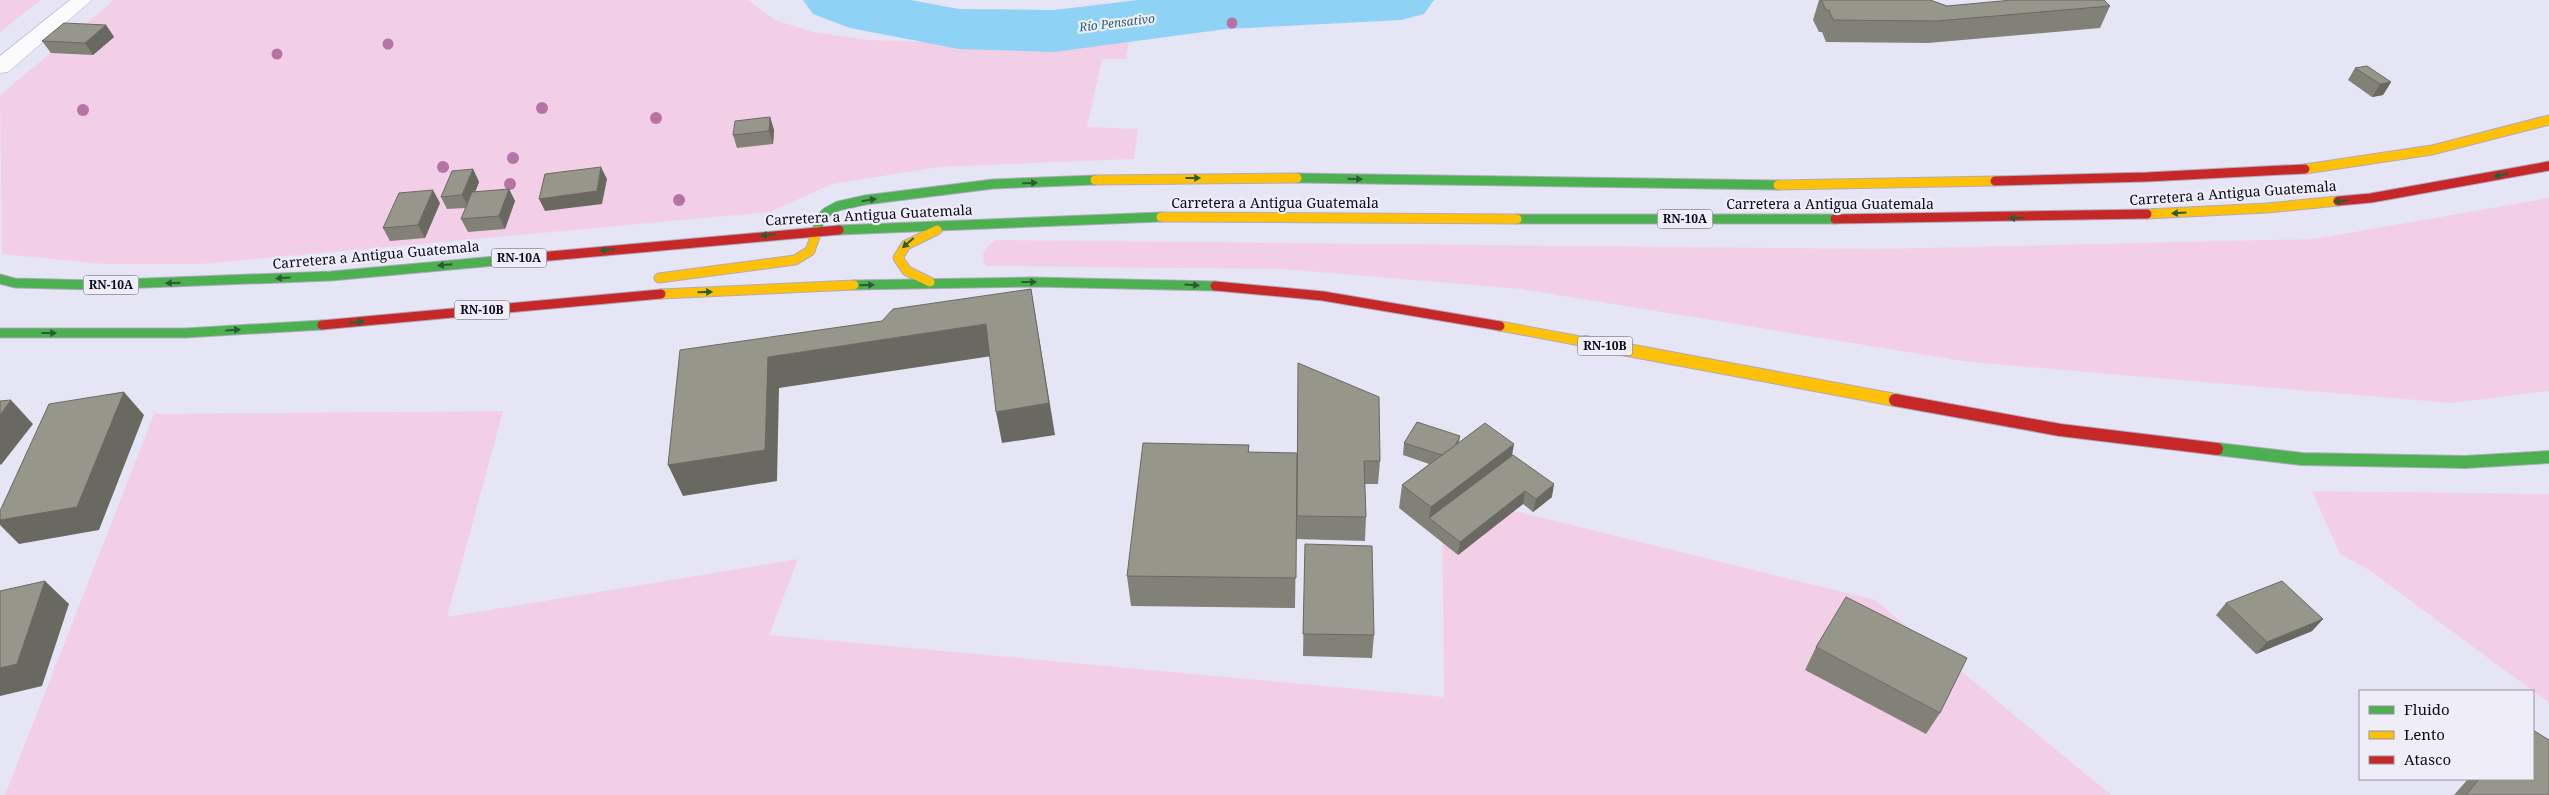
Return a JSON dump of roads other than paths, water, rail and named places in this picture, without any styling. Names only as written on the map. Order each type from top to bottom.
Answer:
[{"type":"main road","points":[[652,279],[796,260],[810,251],[820,219],[826,212],[838,206],[865,200],[993,184],[1151,178],[1304,178],[1812,186],[2147,178],[2305,169],[2432,150],[2549,120]]},
{"type":"main road","name":"Carretera a Antigua Guatemala","points":[[0,279],[15,283],[94,285],[321,276],[817,231],[1127,218],[1258,216],[1887,219],[2111,216],[2268,208],[2371,198],[2549,166]]},
{"type":"main road","points":[[930,282],[908,272],[900,264],[899,257],[902,247],[914,238],[953,224]]},
{"type":"main road","name":"RN-10B","points":[[0,333],[185,333],[308,326],[656,294],[930,282],[1127,282],[1260,288],[1395,306],[1738,372],[2060,430],[2302,459],[2466,462],[2549,457]]},
{"type":"main road","points":[[514,307],[595,288]]},
{"type":"street","points":[[0,66],[82,0]]},
{"type":"waterway","name":"Río Pensativo","points":[[836,0],[874,14],[959,29],[1054,31],[1226,9],[1401,0]]}]
